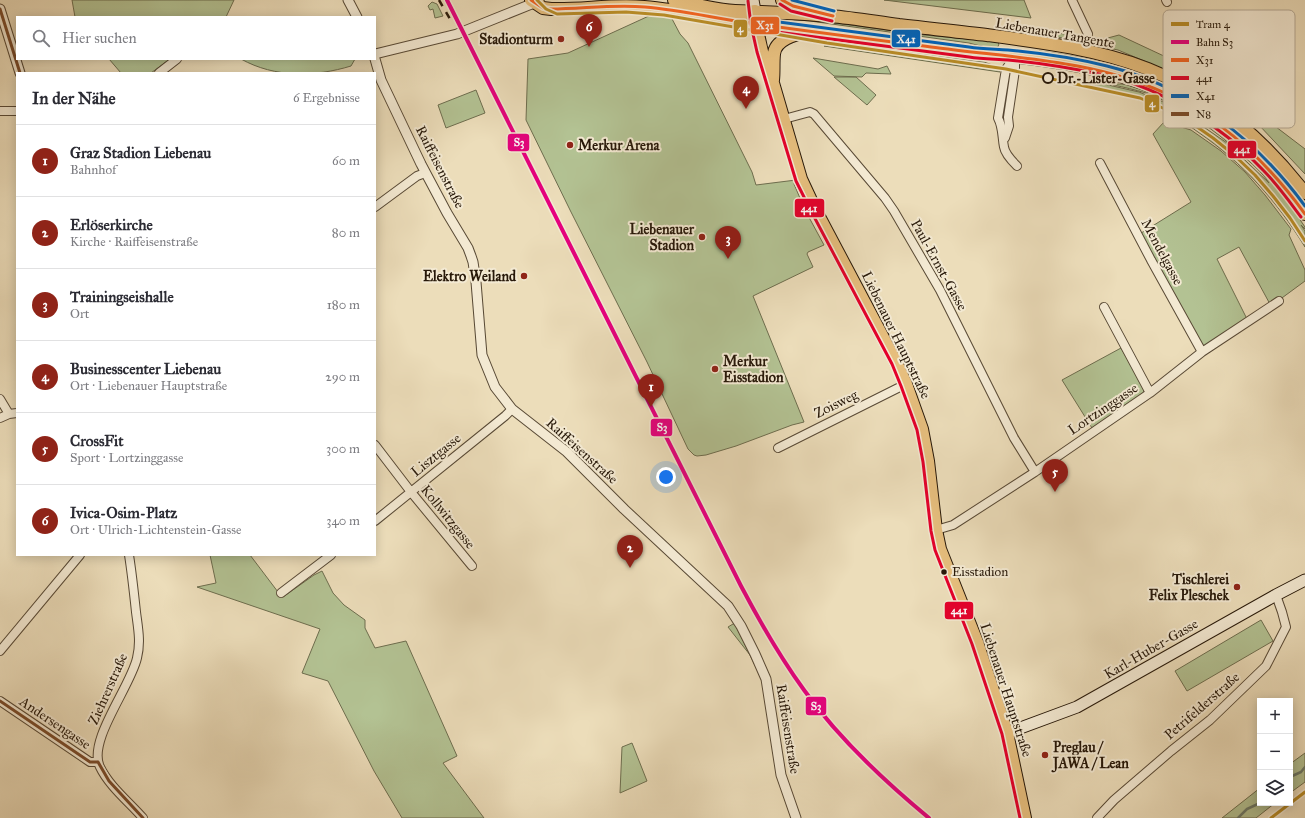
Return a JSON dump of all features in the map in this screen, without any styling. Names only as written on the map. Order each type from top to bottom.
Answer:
[{"type":"main road","name":"Liebenauer Tangente","points":[[674,0],[733,11],[754,5],[1017,39],[1112,57],[1149,70],[1163,77]]},
{"type":"main road","points":[[782,0],[793,6],[832,16]]},
{"type":"main road","name":"Liebenauer Tangente","points":[[535,1],[543,8],[551,9],[643,6],[756,24],[984,54],[1015,56],[1109,72],[1144,84],[1163,93]]},
{"type":"main road","name":"Liebenauer Hauptstraße","points":[[754,5],[756,24],[767,69],[773,83],[802,179],[812,203],[906,384],[922,429],[940,549],[977,642],[1007,733],[1025,818]]},
{"type":"main road","points":[[773,83],[774,53],[777,46],[795,34],[811,31]]},
{"type":"main road","points":[[1015,56],[1017,39]]},
{"type":"main road","name":"Liebenauer Tangente","points":[[1223,128],[1242,143],[1277,178],[1305,214]]},
{"type":"main road","name":"Liebenauer Tangente","points":[[1243,128],[1261,143],[1287,169],[1305,193]]},
{"type":"main road","name":"Karl-Huber-Gasse","points":[[1007,733],[1077,707],[1305,580]]},
{"type":"street","points":[[348,0],[356,16]]},
{"type":"street","points":[[1072,0],[1088,34]]},
{"type":"street","points":[[376,54],[457,34],[535,1]]},
{"type":"street","points":[[0,9],[20,72]]},
{"type":"street","points":[[1015,56],[1015,70],[1008,117],[1009,126],[1004,146],[1008,155],[1017,166]]},
{"type":"street","points":[[160,72],[176,60]]},
{"type":"street","name":"Raiffeisenstraße","points":[[375,60],[381,80],[425,173],[468,248],[474,262],[482,355],[495,387],[512,409],[567,452],[624,509],[728,606],[745,633],[766,679],[781,774],[784,787],[796,818]]},
{"type":"street","points":[[0,111],[16,111]]},
{"type":"street","name":"Paul-Ernst-Gasse","points":[[784,119],[810,112],[814,114],[889,203],[940,290],[1014,438],[1035,472]]},
{"type":"street","name":"Mendelgasse","points":[[1100,163],[1202,352]]},
{"type":"street","points":[[376,206],[417,176],[425,173]]},
{"type":"street","name":"Lortzinggasse","points":[[936,530],[953,526],[1035,472],[1150,393],[1202,352],[1279,300]]},
{"type":"street","points":[[1104,307],[1150,393]]},
{"type":"street","name":"Zoisweg","points":[[778,448],[906,384]]},
{"type":"street","points":[[0,399],[13,414],[0,418]]},
{"type":"street","name":"Lisztgasse","points":[[376,520],[512,409]]},
{"type":"street","name":"Kollwitzgasse","points":[[376,446],[411,492],[472,566]]},
{"type":"street","points":[[0,651],[79,556]]},
{"type":"street","name":"Ziehrerstraße","points":[[129,556],[139,635],[139,650],[133,671],[102,733],[97,747],[98,762],[108,781],[142,818]]},
{"type":"street","points":[[281,593],[326,556]]},
{"type":"street","name":"Petrifelderstraße","points":[[1097,818],[1114,800],[1170,751],[1210,720],[1266,666],[1286,627],[1276,595]]},
{"type":"street","name":"Andersengasse","points":[[0,701],[90,762],[98,762]]},
{"type":"green space","points":[[72,0],[234,0],[226,16],[75,16]]},
{"type":"green space","points":[[884,0],[1024,0],[1031,18]]},
{"type":"green space","points":[[432,2],[437,4],[443,16],[435,18],[433,9],[430,10],[428,6]]},
{"type":"green space","name":"Liebenauer Stadion","points":[[651,15],[671,17],[680,34],[688,43],[752,172],[756,185],[796,180],[794,184],[805,210],[824,245],[808,252],[807,254],[813,267],[753,296],[804,422],[706,455],[694,455],[688,449],[647,362],[526,120],[528,59],[568,53]]},
{"type":"green space","points":[[774,18],[820,21],[924,35],[990,41],[997,42],[999,44],[997,49],[992,49],[969,43],[810,21]]},
{"type":"green space","points":[[1041,31],[1104,39],[1119,35],[1163,56],[1163,69],[1118,50],[1039,33]]},
{"type":"green space","points":[[833,45],[999,70],[1000,72],[824,46]]},
{"type":"green space","points":[[848,45],[984,62],[995,66]]},
{"type":"green space","points":[[1039,51],[1079,57],[1117,67],[1163,84],[1163,95],[1038,55]]},
{"type":"green space","points":[[813,58],[878,69],[887,66],[891,74],[866,73],[862,77],[834,76]]},
{"type":"green space","points":[[110,60],[169,60],[152,72],[120,72]]},
{"type":"green space","points":[[243,60],[354,60],[351,66],[323,72],[281,72],[267,70]]},
{"type":"green space","points":[[834,77],[856,77],[876,95],[867,105]]},
{"type":"green space","points":[[1095,82],[1139,92],[1163,102],[1163,110],[1130,97],[1095,90]]},
{"type":"green space","points":[[1121,84],[1146,91],[1163,100],[1146,93],[1113,85]]},
{"type":"green space","points":[[476,90],[485,113],[446,128],[438,105]]},
{"type":"green space","points":[[1163,123],[1163,128],[1184,128],[1191,130],[1221,151],[1245,172],[1291,229],[1289,235],[1305,270],[1305,281],[1271,306],[1239,247],[1217,259],[1248,321],[1202,352],[1138,235],[1191,202],[1153,134]]},
{"type":"green space","points":[[1192,128],[1205,128],[1227,143],[1269,183],[1256,168],[1231,145],[1209,128],[1217,132],[1237,148],[1256,166],[1290,205],[1305,227],[1305,229],[1301,225],[1305,231],[1305,247],[1283,214],[1258,184],[1215,144]]},
{"type":"green space","points":[[1224,128],[1234,128],[1251,142],[1279,169],[1305,201],[1305,205]]},
{"type":"green space","points":[[1262,128],[1277,128],[1305,149],[1305,174]]},
{"type":"green space","points":[[1121,348],[1143,386],[1144,394],[1092,428],[1062,380]]},
{"type":"green space","points":[[210,556],[251,556],[283,597],[322,571],[333,593],[344,605],[365,620],[365,628],[375,648],[406,641],[457,756],[443,763],[484,818],[402,818],[374,771],[328,681],[302,673],[320,629],[197,587],[216,583]]},
{"type":"green space","points":[[1261,620],[1273,641],[1187,691],[1175,671]]},
{"type":"green space","points":[[735,624],[755,665],[750,655],[728,627]]},
{"type":"green space","points":[[632,743],[647,781],[620,793],[622,747]]},
{"type":"green space","points":[[1305,753],[1305,782],[1293,791],[1293,770],[1293,762]]},
{"type":"green space","points":[[1257,790],[1257,806],[1271,806],[1256,818],[1222,818]]},
{"type":"waterway","points":[[1293,776],[1301,772],[1305,767]]},
{"type":"waterway","points":[[1238,818],[1247,809],[1257,804]]},
{"type":"railway","points":[[439,0],[450,19]]},
{"type":"tram line","name":"4","points":[[537,0],[546,9],[557,14],[626,12],[664,15],[827,43],[1006,69],[1140,98],[1163,108]]},
{"type":"tram line","name":"4","points":[[1199,128],[1234,155],[1255,175],[1290,218],[1305,241]]},
{"type":"tram line","name":"4","points":[[1271,818],[1305,792]]},
{"type":"rail line","name":"S3","points":[[447,0],[755,613],[804,690],[832,725],[878,774],[929,818]]},
{"type":"transit line","name":"X31","points":[[531,0],[543,8],[551,9],[621,6],[658,8],[796,30],[1054,62],[1110,73],[1163,92]]},
{"type":"transit line","name":"X31","points":[[782,0],[793,6],[833,16]]},
{"type":"transit line","name":"X41","points":[[792,0],[834,11]]},
{"type":"transit line","name":"441","points":[[748,1],[751,25],[757,52],[796,181],[892,364],[917,430],[935,550],[972,644],[1002,734],[1020,818]]},
{"type":"transit line","name":"441","points":[[780,4],[791,11],[832,21]]},
{"type":"transit line","name":"N8","points":[[0,9],[20,72]]},
{"type":"transit line","name":"X41","points":[[757,19],[974,48],[1008,50],[1070,58],[1107,66],[1137,75],[1163,86]]},
{"type":"transit line","name":"441","points":[[755,29],[974,58],[1044,64],[1104,75],[1126,81],[1163,96]]},
{"type":"transit line","name":"441","points":[[1215,128],[1247,154],[1268,175],[1301,217]]},
{"type":"transit line","name":"X31","points":[[1224,128],[1260,160],[1276,177],[1305,214]]},
{"type":"transit line","name":"X41","points":[[1230,128],[1265,159],[1305,206]]},
{"type":"transit line","name":"N8","points":[[0,701],[90,762],[98,762]]},
{"type":"transit line","name":"N8","points":[[98,762],[109,781],[143,818]]},
{"type":"place","name":"Stadionturm","points":[[561,39]]},
{"type":"place","name":"Ivica-Osim-Platz","points":[[589,47]]},
{"type":"place","name":"Dr.-Lister-Gasse","points":[[1048,78]]},
{"type":"place","name":"Businesscenter Liebenau","points":[[746,109]]},
{"type":"place","name":"Merkur Arena","points":[[570,145]]},
{"type":"place","name":"Liebenauer Stadion","points":[[702,237]]},
{"type":"place","name":"Trainingseishalle","points":[[728,259]]},
{"type":"place","name":"Elektro Weiland","points":[[524,276]]},
{"type":"place","name":"Merkur Eisstadion","points":[[715,369]]},
{"type":"place","name":"Graz Stadion Liebenau","points":[[651,407]]},
{"type":"place","name":"CrossFit","points":[[1055,492]]},
{"type":"place","name":"Erlöserkirche","points":[[630,568]]},
{"type":"place","name":"Eisstadion","points":[[944,572]]},
{"type":"place","name":"Tischlerei Felix Pleschek","points":[[1237,587]]},
{"type":"place","name":"Preglau / JAWA / Lean","points":[[1045,755]]}]
